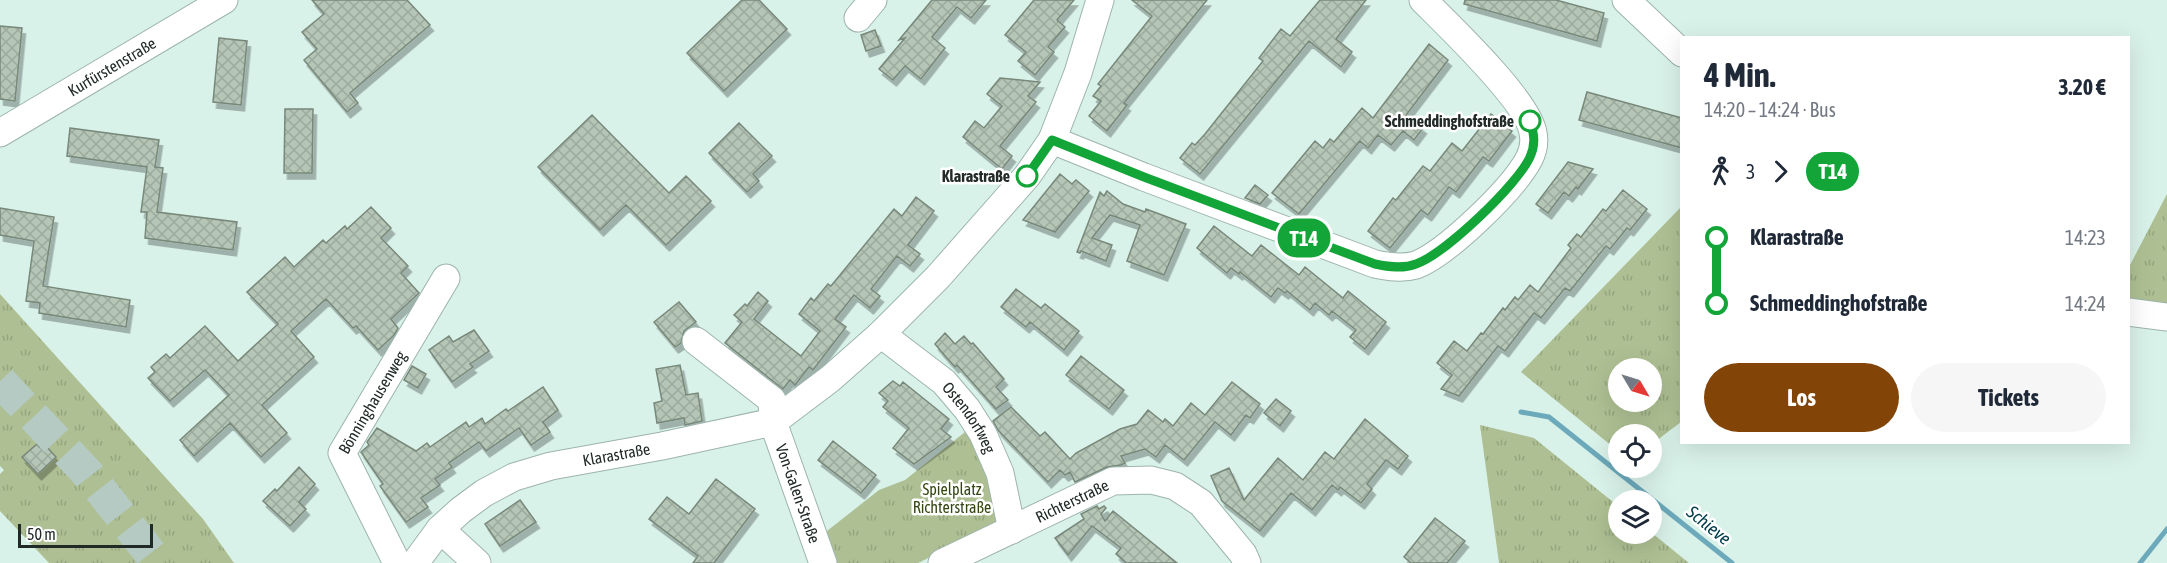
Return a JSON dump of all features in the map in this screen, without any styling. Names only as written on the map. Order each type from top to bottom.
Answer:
[{"type":"street","name":"Kurfürstenstraße","points":[[0,134],[224,0]]},
{"type":"street","name":"Klarastraße","points":[[415,563],[440,529],[484,493],[514,477],[551,466],[662,446],[773,422],[830,380],[881,334],[938,277],[1027,176],[1052,140],[1078,73],[1100,0]]},
{"type":"street","points":[[1052,140],[1375,264],[1396,268],[1417,264],[1452,242],[1490,207],[1522,170],[1534,146],[1529,117],[1475,52],[1423,0]]},
{"type":"street","points":[[1626,0],[1680,51]]},
{"type":"street","name":"Bönninghausenweg","points":[[397,563],[342,453],[446,278]]},
{"type":"street","points":[[2130,312],[2167,317]]},
{"type":"street","name":"Ostendorfweg","points":[[881,334],[944,382],[967,408],[983,434],[1000,473],[1011,530]]},
{"type":"street","name":"Von-Galen-Straße","points":[[696,341],[772,400],[773,422],[823,563]]},
{"type":"street","name":"Richterstraße","points":[[942,563],[1113,481],[1151,480],[1175,486],[1201,503],[1243,554],[1247,563]]},
{"type":"street","points":[[440,529],[477,563]]},
{"type":"green space","points":[[2167,194],[2167,311],[2130,306],[2130,265]]},
{"type":"green space","points":[[1680,208],[1680,423],[1662,436],[1662,424],[1608,424],[1608,443],[1521,372]]},
{"type":"green space","points":[[0,294],[203,519],[234,563],[49,563],[0,511],[0,474],[4,470],[0,466]]},
{"type":"green space","points":[[1480,425],[1534,438],[1608,498],[1608,544],[1662,544],[1662,541],[1689,563],[1499,563]]},
{"type":"green space","name":"Spielplatz Richterstraße","points":[[970,428],[1004,521],[918,563],[834,563],[827,531],[879,490],[905,480]]},
{"type":"building","points":[[312,0],[407,0],[430,25],[350,93],[358,103],[347,112],[304,60],[317,49],[302,32],[324,14]]},
{"type":"building","points":[[742,0],[759,0],[787,29],[724,91],[687,53]]},
{"type":"building","points":[[932,0],[986,0],[971,18],[957,7],[932,37],[945,48],[921,79],[905,66],[893,80],[879,69],[905,38],[899,40]]},
{"type":"building","points":[[1034,0],[1074,0],[1057,20],[1065,27],[1048,47],[1054,52],[1035,75],[1018,61],[1026,52],[1005,35]]},
{"type":"building","points":[[1132,0],[1207,0],[1124,103],[1127,105],[1107,131],[1089,116],[1101,101],[1093,96],[1101,86],[1098,84],[1152,16]]},
{"type":"building","points":[[1320,0],[1366,0],[1336,39],[1352,52],[1341,67],[1309,41],[1200,174],[1180,158],[1192,143],[1195,145],[1205,134],[1263,61],[1259,58],[1281,29],[1290,36]]},
{"type":"building","points":[[1465,0],[1556,0],[1604,13],[1597,41],[1464,4]]},
{"type":"building","points":[[0,26],[22,28],[15,101],[0,99]]},
{"type":"building","points":[[875,30],[881,46],[866,51],[861,35]]},
{"type":"building","points":[[219,38],[247,41],[241,105],[213,102]]},
{"type":"building","points":[[1429,44],[1448,60],[1406,115],[1423,128],[1414,140],[1403,131],[1391,145],[1378,135],[1368,148],[1360,141],[1299,214],[1272,193],[1315,141],[1323,148],[1330,139],[1334,142],[1362,108],[1373,118]]},
{"type":"building","points":[[1000,78],[1040,82],[1028,96],[1036,102],[1000,146],[1012,156],[1002,169],[963,137],[975,121],[984,128],[1002,106],[987,94]]},
{"type":"building","points":[[1587,92],[1680,117],[1680,147],[1579,120]]},
{"type":"building","points":[[285,109],[313,109],[312,173],[284,173]]},
{"type":"building","points":[[1491,114],[1512,131],[1489,161],[1483,157],[1456,192],[1449,187],[1428,215],[1421,210],[1390,248],[1368,231],[1393,198],[1396,200],[1423,166],[1430,171],[1452,143],[1462,151]]},
{"type":"building","points":[[592,115],[669,193],[686,176],[711,201],[666,245],[626,205],[600,230],[538,167]]},
{"type":"building","points":[[739,123],[772,156],[753,174],[759,181],[747,192],[709,153]]},
{"type":"building","points":[[70,128],[159,140],[155,167],[163,168],[157,212],[237,222],[233,250],[145,238],[147,212],[141,212],[147,167],[67,156]]},
{"type":"building","points":[[1568,162],[1593,169],[1578,189],[1576,187],[1569,196],[1564,192],[1548,213],[1536,204]]},
{"type":"building","points":[[1060,174],[1072,184],[1076,180],[1089,191],[1055,232],[1023,220]]},
{"type":"building","points":[[1255,185],[1268,195],[1260,204],[1245,198]]},
{"type":"building","points":[[1623,190],[1647,209],[1630,230],[1627,228],[1610,249],[1606,246],[1570,291],[1565,288],[1541,318],[1534,313],[1505,351],[1498,346],[1459,396],[1441,389],[1452,375],[1437,363],[1454,341],[1467,351],[1515,297],[1518,300],[1530,285],[1538,292],[1571,248],[1568,245],[1577,234],[1581,237],[1603,209],[1606,211]]},
{"type":"building","points":[[1107,191],[1123,204],[1145,212],[1146,209],[1186,224],[1164,275],[1127,261],[1140,225],[1110,215],[1092,238],[1112,245],[1106,261],[1081,251],[1077,252],[1100,192],[1104,196]]},
{"type":"building","points":[[916,197],[934,211],[908,245],[920,254],[910,266],[897,256],[871,289],[880,296],[870,308],[854,295],[835,319],[846,327],[813,370],[809,367],[795,385],[790,380],[783,389],[725,343],[742,322],[734,315],[745,304],[747,306],[758,292],[768,301],[754,319],[801,356],[820,331],[799,314],[811,298],[814,301],[828,284],[831,286],[894,209],[902,216]]},
{"type":"building","points":[[371,207],[391,228],[381,238],[408,266],[401,273],[419,293],[391,319],[398,328],[394,335],[378,350],[326,299],[291,331],[314,357],[262,405],[287,433],[261,457],[230,423],[194,456],[180,440],[229,395],[205,370],[170,401],[148,378],[155,372],[151,367],[166,354],[170,358],[205,326],[238,361],[278,324],[247,292],[285,257],[294,267],[323,240],[326,243],[345,226],[347,229]]},
{"type":"building","points":[[0,208],[54,217],[43,286],[130,300],[126,327],[39,313],[40,303],[26,301],[34,241],[0,235]]},
{"type":"building","points":[[1214,226],[1252,256],[1261,245],[1299,275],[1305,267],[1343,298],[1348,291],[1386,322],[1365,349],[1350,337],[1356,330],[1332,311],[1329,315],[1315,303],[1310,310],[1287,291],[1285,293],[1278,288],[1271,297],[1240,272],[1239,274],[1231,268],[1227,273],[1197,248]]},
{"type":"building","points":[[1016,289],[1041,308],[1045,304],[1079,331],[1064,350],[1030,322],[1026,327],[1001,307]]},
{"type":"building","points":[[679,302],[696,322],[684,331],[681,343],[675,347],[654,322]]},
{"type":"building","points":[[474,330],[489,351],[470,364],[473,367],[452,382],[429,350],[449,336],[453,342]]},
{"type":"building","points":[[945,333],[955,344],[964,336],[971,344],[973,343],[1004,379],[996,387],[1008,400],[996,409],[957,365],[955,367],[935,344]]},
{"type":"building","points":[[1081,356],[1124,390],[1109,409],[1066,375]]},
{"type":"building","points":[[680,365],[686,395],[698,393],[702,421],[685,425],[684,418],[657,423],[654,403],[662,401],[656,369]]},
{"type":"building","points":[[412,366],[426,374],[418,388],[404,380]]},
{"type":"building","points":[[893,381],[900,386],[903,382],[949,419],[941,429],[951,437],[914,464],[893,448],[909,428],[883,407],[888,401],[879,393]]},
{"type":"building","points":[[1232,382],[1260,404],[1250,418],[1246,415],[1231,435],[1215,422],[1184,460],[1165,445],[1156,457],[1145,449],[1121,456],[1125,463],[1121,465],[1107,467],[1075,482],[1070,472],[1065,475],[1060,470],[1048,482],[998,430],[993,421],[1011,407],[1040,436],[1045,432],[1070,459],[1076,453],[1120,429],[1137,424],[1148,410],[1163,422],[1165,419],[1173,426],[1191,403],[1205,415]]},
{"type":"building","points":[[543,387],[558,410],[543,422],[550,432],[531,445],[519,428],[486,451],[479,442],[449,463],[452,467],[435,479],[440,485],[421,498],[428,507],[406,522],[380,486],[383,484],[361,452],[369,445],[367,442],[377,428],[416,451],[427,443],[430,447],[466,422],[469,427],[482,418],[485,424]]},
{"type":"building","points":[[1276,399],[1291,411],[1280,426],[1264,413]]},
{"type":"building","points":[[1365,419],[1408,456],[1398,469],[1386,460],[1367,484],[1372,489],[1361,503],[1340,487],[1338,490],[1332,485],[1312,510],[1291,493],[1260,531],[1222,501],[1211,476],[1229,468],[1244,500],[1278,458],[1303,480],[1325,452],[1334,459]]},
{"type":"building","points":[[833,441],[876,475],[861,493],[818,460]]},
{"type":"building","points":[[37,444],[40,447],[44,444],[56,457],[38,474],[22,457]]},
{"type":"building","points":[[299,467],[315,484],[299,502],[306,509],[290,526],[263,501],[275,489],[277,491]]},
{"type":"building","points":[[716,479],[755,509],[714,563],[693,563],[698,556],[649,519],[667,497],[689,514]]},
{"type":"building","points":[[520,500],[536,522],[500,546],[485,524]]},
{"type":"building","points":[[1097,506],[1099,509],[1104,506],[1106,508],[1101,514],[1105,521],[1113,511],[1177,563],[1126,563],[1116,554],[1121,548],[1092,526],[1068,555],[1055,538],[1084,519],[1081,514]]},
{"type":"building","points":[[1435,518],[1465,541],[1447,563],[1411,563],[1404,557]]},
{"type":"waterway","name":"Schieve","points":[[1521,412],[1549,417],[1732,563]]},
{"type":"waterway","name":"Schieve","points":[[2140,563],[2167,529]]},
{"type":"tunnel","points":[[0,381],[88,474],[158,563]]},
{"type":"bus line","name":"T14","points":[[1027,176],[1052,140],[1375,264],[1396,268],[1417,264],[1428,258],[1452,242],[1490,207],[1530,158],[1534,146],[1530,121]]},
{"type":"place","name":"Schmeddinghofstraße","points":[[1530,121]]},
{"type":"place","name":"Klarastraße","points":[[1027,176]]}]
